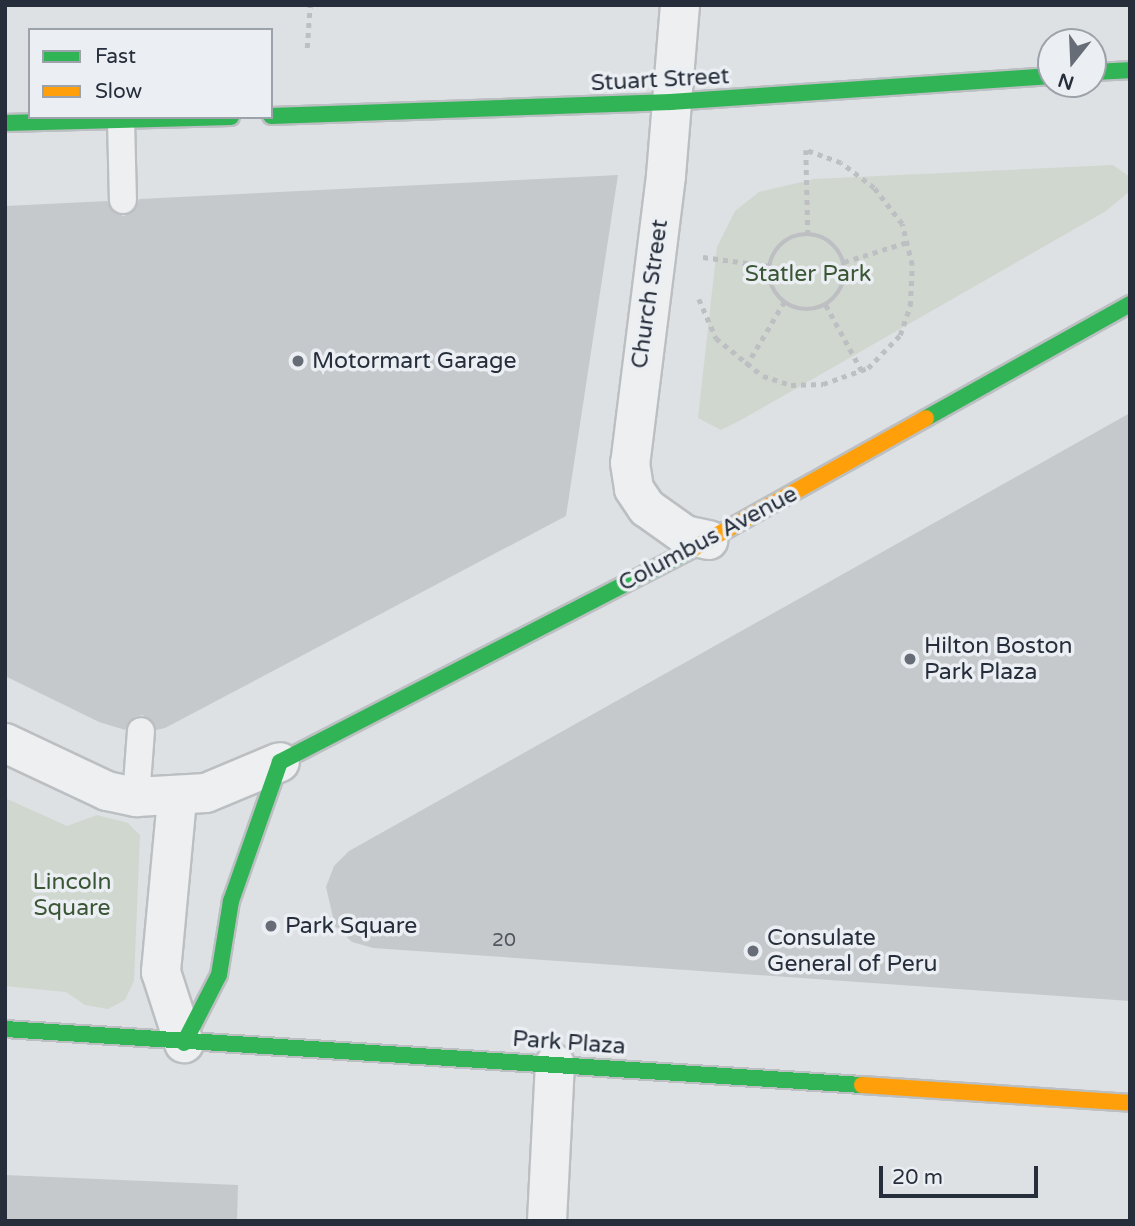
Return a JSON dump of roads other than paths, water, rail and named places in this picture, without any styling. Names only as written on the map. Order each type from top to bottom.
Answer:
[{"type":"main road","points":[[1107,71],[1130,70]]},
{"type":"main road","name":"Stuart Street","points":[[273,116],[670,102],[1037,77]]},
{"type":"main road","points":[[5,123],[158,119]]},
{"type":"main road","name":"Columbus Avenue","points":[[280,762],[708,540],[1130,304]]},
{"type":"main road","points":[[184,1043],[219,975],[231,901],[280,762]]},
{"type":"main road","name":"Park Plaza","points":[[5,1029],[184,1043],[555,1064],[1130,1103]]},
{"type":"street","name":"Church Street","points":[[680,5],[630,463],[634,489],[647,508],[685,535],[708,540]]},
{"type":"street","name":"Columbus Avenue","points":[[5,743],[107,791],[136,797],[177,799],[206,793],[280,762]]},
{"type":"street","points":[[177,799],[161,972],[184,1043]]},
{"type":"street","points":[[547,1221],[555,1064]]},
{"type":"lane","points":[[121,120],[122,200]]},
{"type":"lane","points":[[136,797],[141,731]]},
{"type":"place","name":"Motormart Garage","points":[[298,361]]},
{"type":"place","name":"Hilton Boston Park Plaza","points":[[910,659]]},
{"type":"place","name":"Park Square","points":[[271,926]]},
{"type":"place","name":"Consulate General of Peru","points":[[753,951]]},
{"type":"park label","name":"Statler Park","points":[[808,274]]},
{"type":"park label","name":"Lincoln Square","points":[[72,895]]}]
